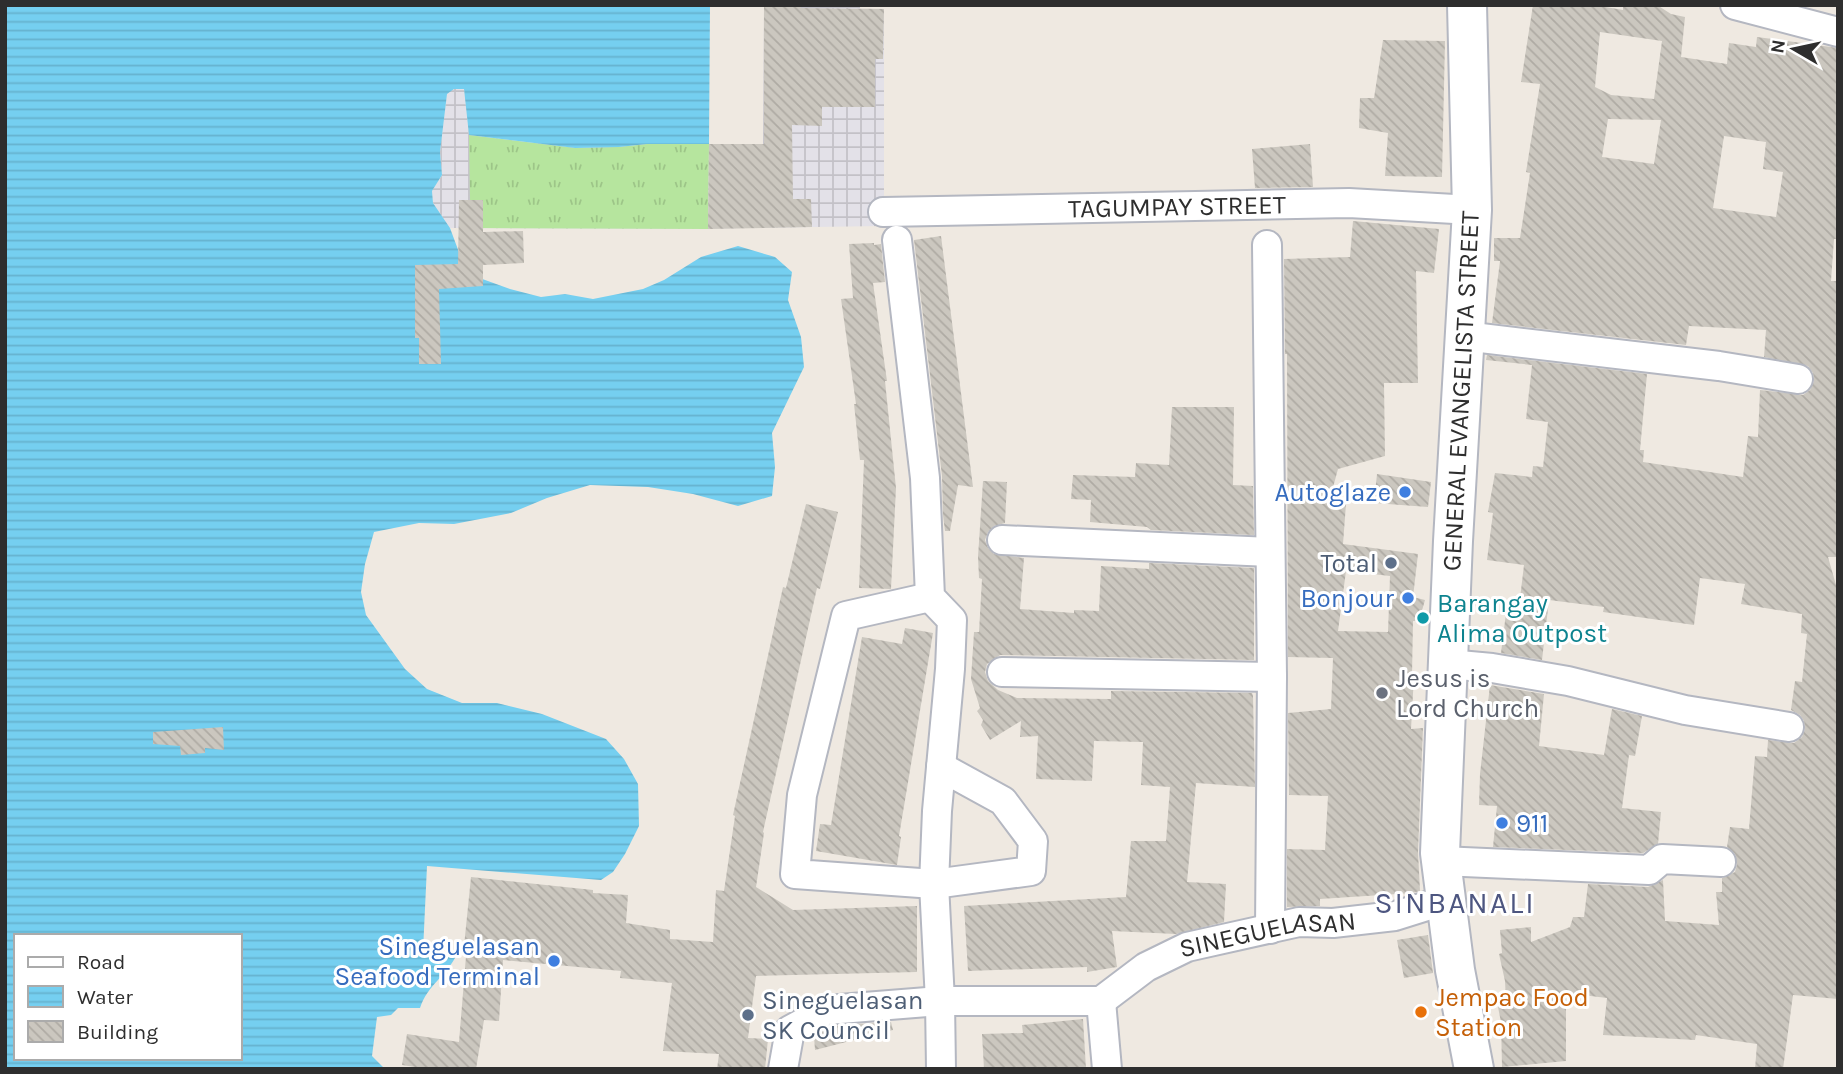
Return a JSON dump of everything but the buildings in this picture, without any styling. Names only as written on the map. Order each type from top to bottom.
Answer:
[{"type":"main road","name":"GENERAL EVANGELISTA STREET","points":[[1467,5],[1472,210],[1452,541],[1441,861],[1455,970],[1474,1069]]},
{"type":"street","points":[[1735,5],[1838,32]]},
{"type":"street","name":"TAGUMPAY STREET","points":[[883,212],[1349,203],[1472,210]]},
{"type":"street","points":[[897,240],[925,478],[930,597],[952,620],[934,884],[941,1069]]},
{"type":"street","points":[[1267,245],[1272,677],[1270,929]]},
{"type":"street","points":[[1464,335],[1798,379]]},
{"type":"street","points":[[1002,540],[1270,552]]},
{"type":"street","points":[[930,597],[846,616],[802,795],[795,874],[934,884],[1031,871],[1033,841],[1003,801],[941,767]]},
{"type":"street","points":[[1448,664],[1492,668],[1568,681],[1685,710],[1789,727]]},
{"type":"street","points":[[1002,672],[1272,677]]},
{"type":"street","points":[[1441,861],[1649,870],[1662,859],[1721,862]]},
{"type":"street","name":"SINEGUELASAN","points":[[1101,1001],[1146,968],[1187,947],[1299,922],[1333,923],[1395,916],[1446,900]]},
{"type":"street","points":[[783,1069],[790,1030],[827,1010],[940,1001],[1101,1001],[1107,1069]]},
{"type":"shaded area","points":[[764,5],[860,5],[860,9],[884,9],[884,226],[450,228],[433,203],[432,191],[442,175],[440,152],[447,93],[454,89],[464,88],[469,135],[575,148],[647,144],[763,144]]},
{"type":"green space","points":[[469,135],[575,148],[709,144],[708,229],[473,228],[483,216],[483,201],[470,200]]},
{"type":"water","points":[[5,5],[710,5],[709,144],[575,148],[469,135],[464,89],[454,89],[447,94],[440,152],[442,175],[432,191],[433,203],[450,228],[460,255],[474,276],[541,297],[565,294],[593,299],[643,289],[664,280],[701,257],[738,246],[775,257],[792,272],[788,300],[801,337],[804,367],[772,433],[775,467],[772,496],[738,506],[693,494],[648,487],[590,485],[547,498],[511,513],[454,524],[419,523],[374,532],[361,592],[366,615],[405,669],[427,689],[462,703],[497,703],[542,714],[606,739],[624,759],[638,784],[639,826],[613,872],[601,880],[427,866],[423,951],[457,954],[420,1008],[398,1008],[391,1015],[377,1017],[372,1056],[385,1069],[5,1069]]},
{"type":"place","name":"Autoglaze","points":[[1405,492]]},
{"type":"place","name":"Total","points":[[1391,563]]},
{"type":"place","name":"Bonjour","points":[[1408,598]]},
{"type":"place","name":"Barangay Alima Outpost","points":[[1423,618]]},
{"type":"place","name":"Jesus is Lord Church","points":[[1382,693]]},
{"type":"place","name":"911","points":[[1502,823]]},
{"type":"place","name":"Sineguelasan Seafood Terminal","points":[[554,961]]},
{"type":"place","name":"Jempac Food Station","points":[[1421,1012]]},
{"type":"place","name":"Sineguelasan SK Council","points":[[748,1015]]},
{"type":"district","name":"SINBANALI","points":[[1455,903]]}]
